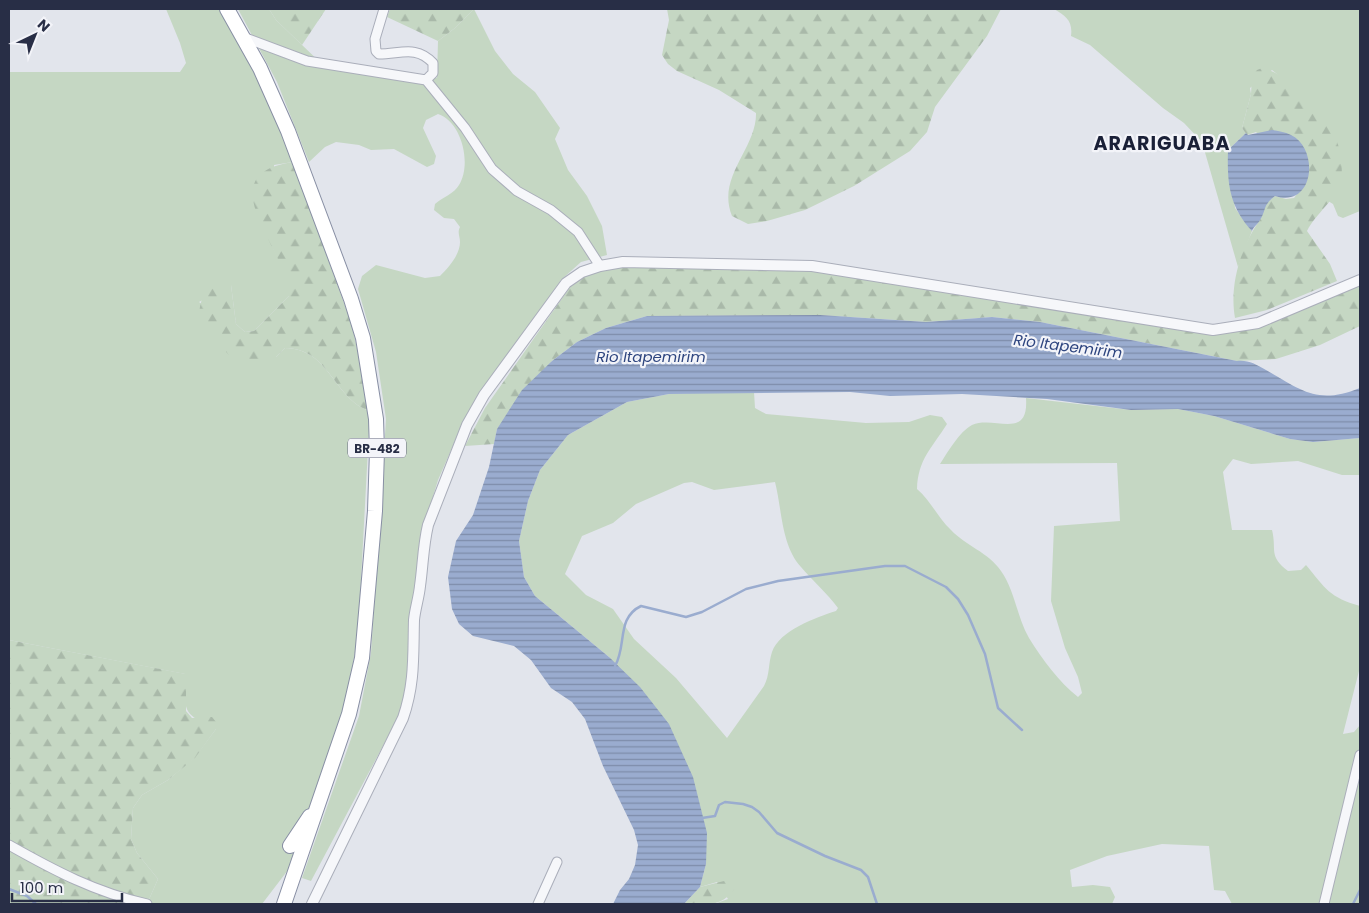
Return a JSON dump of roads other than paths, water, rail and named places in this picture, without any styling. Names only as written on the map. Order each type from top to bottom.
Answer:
[{"type":"highway","name":"BR-482","points":[[227,9],[260,68],[288,132],[351,299],[364,338],[374,399],[377,451],[375,501],[362,658],[350,714],[284,904]]},
{"type":"highway","points":[[290,846],[320,800]]},
{"type":"street","points":[[384,9],[375,39],[376,51],[379,54],[416,51],[426,56],[433,63],[433,74],[426,80]]},
{"type":"street","points":[[243,37],[307,61],[426,80],[465,128],[492,169],[517,191],[551,210],[578,232],[600,266]]},
{"type":"street","points":[[312,904],[410,699],[414,673],[414,617],[420,587],[424,543],[428,525],[467,424],[484,395],[566,283],[582,272],[622,262],[829,267],[1213,330],[1258,323],[1334,293],[1360,280]]},
{"type":"street","points":[[1324,904],[1360,756]]},
{"type":"street","points":[[9,845],[71,880],[110,895],[147,904]]},
{"type":"street","points":[[538,904],[557,862]]},
{"type":"water","points":[[1272,130],[1289,134],[1300,142],[1306,152],[1309,176],[1305,186],[1298,194],[1288,198],[1275,196],[1271,199],[1252,231],[1238,212],[1231,194],[1228,173],[1228,150],[1246,133],[1248,135]]},
{"type":"water","name":"Rio Itapemirim","points":[[820,315],[926,322],[992,317],[1040,322],[1249,362],[1311,393],[1333,395],[1360,388],[1360,438],[1313,442],[1290,439],[1214,416],[1178,409],[1131,410],[1047,399],[962,394],[890,396],[850,392],[669,394],[627,402],[568,435],[540,470],[528,501],[519,541],[524,577],[535,596],[609,657],[640,687],[669,724],[693,777],[707,833],[706,864],[700,887],[684,904],[613,904],[620,890],[629,879],[635,865],[638,845],[634,830],[603,766],[585,719],[572,702],[551,688],[531,660],[514,646],[473,636],[459,624],[452,609],[448,577],[456,541],[473,515],[489,467],[497,429],[522,390],[552,361],[577,342],[606,328],[647,316]]},
{"type":"waterway","points":[[615,666],[619,658],[623,633],[628,618],[633,611],[641,606],[686,617],[702,612],[746,589],[778,581],[885,566],[905,566],[946,587],[958,599],[968,615],[985,654],[998,708],[1022,730]]},
{"type":"waterway","points":[[702,818],[715,816],[719,805],[725,802],[752,807],[759,812],[777,833],[825,856],[861,870],[868,877],[877,904]]},
{"type":"waterway","points":[[9,889],[27,896],[36,904]]},
{"type":"waterway","points":[[1353,904],[1360,890]]},
{"type":"district","name":"ARARIGUABA","points":[[1162,143]]}]
